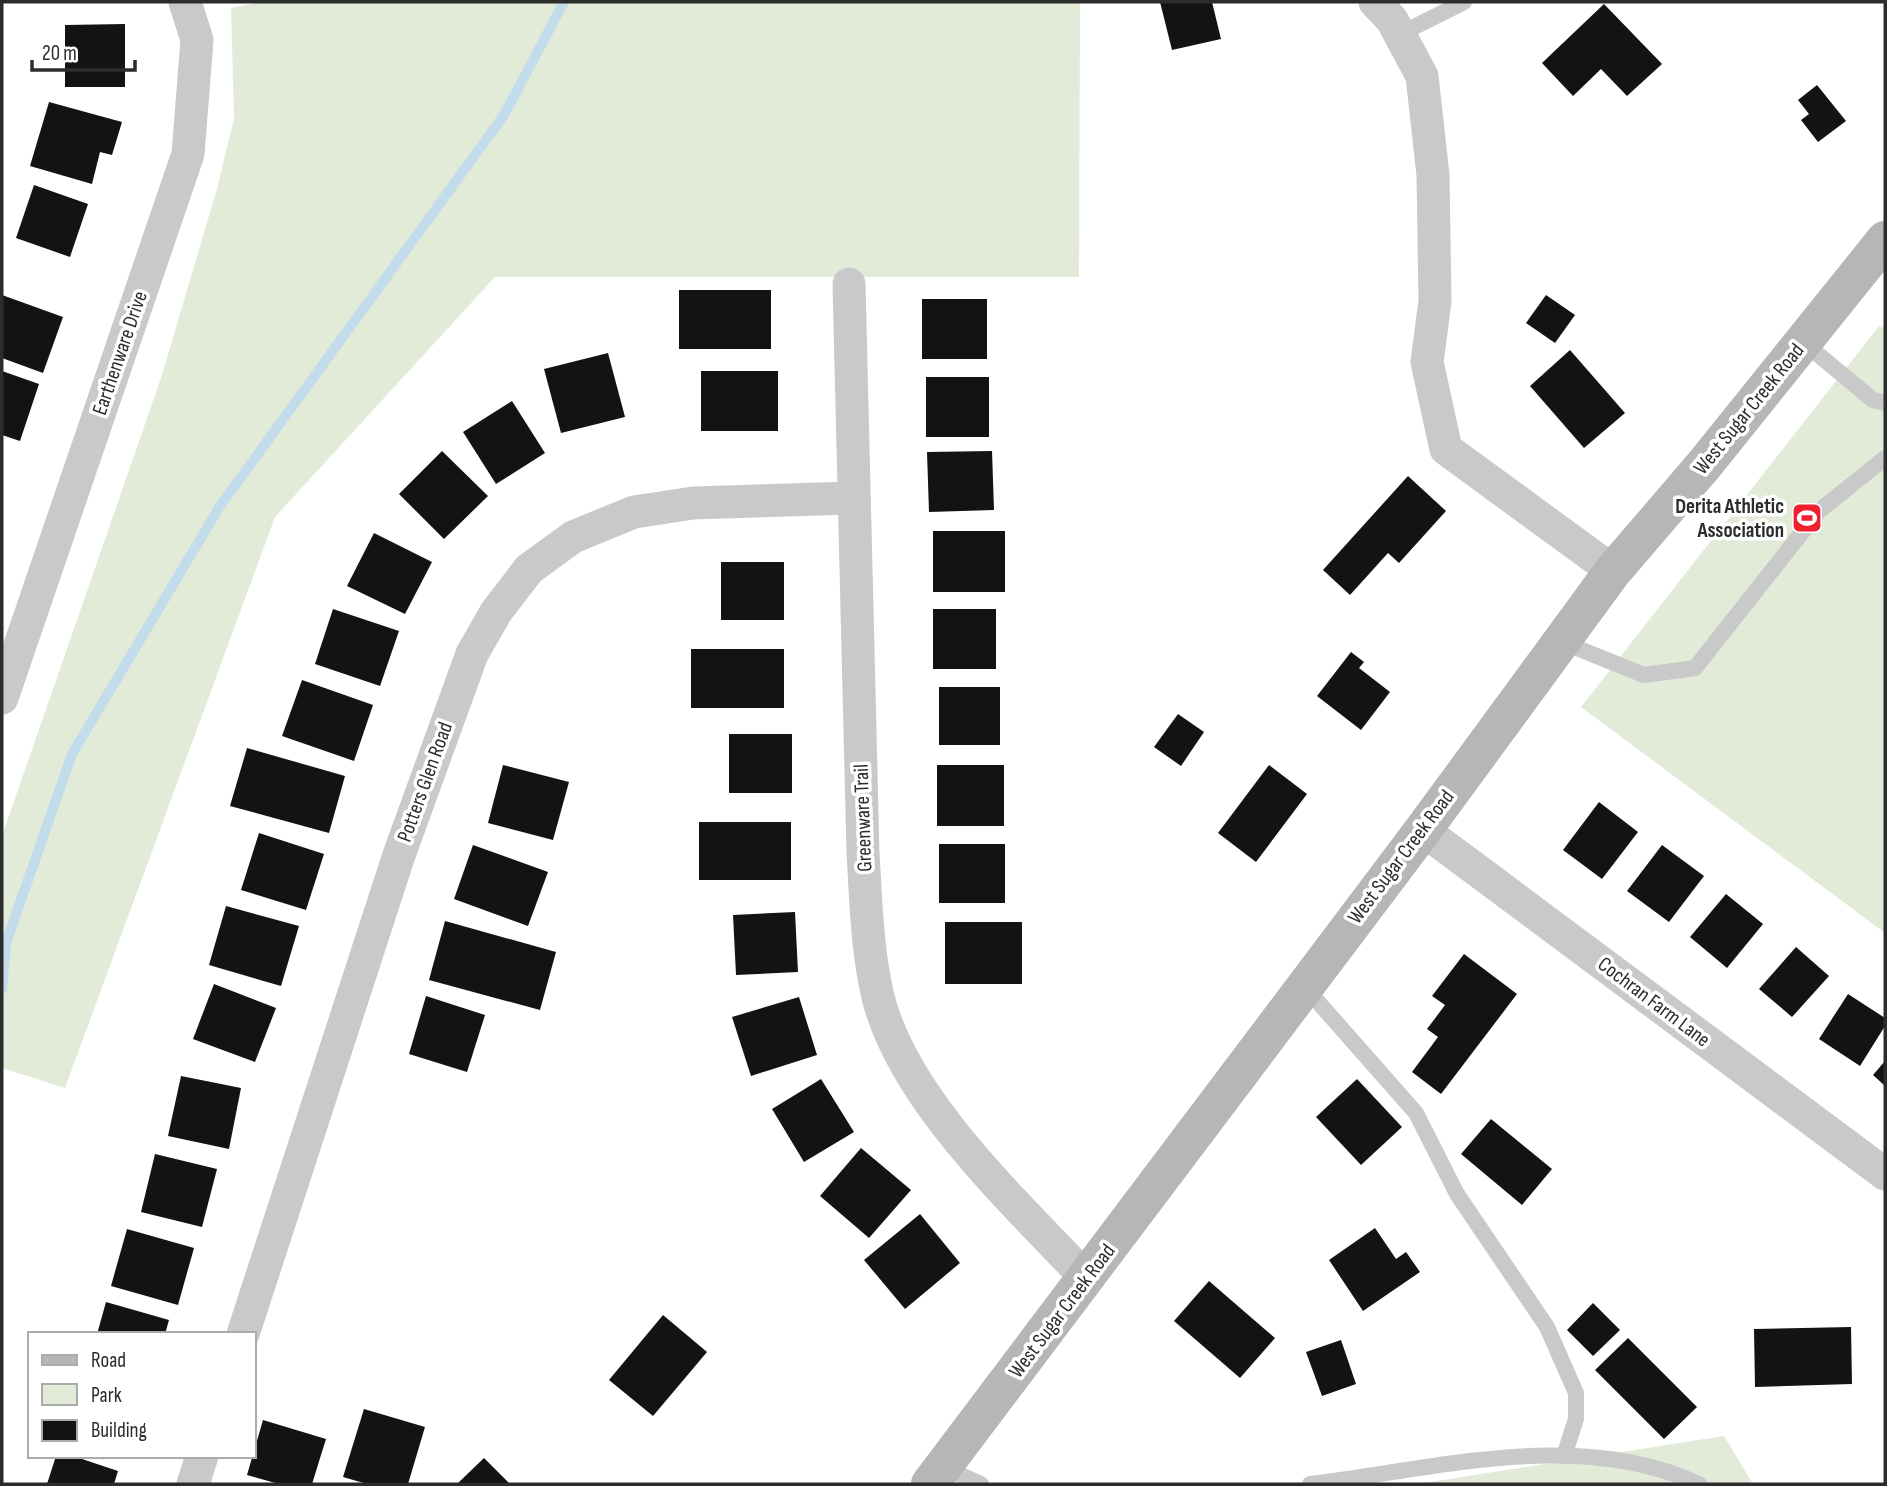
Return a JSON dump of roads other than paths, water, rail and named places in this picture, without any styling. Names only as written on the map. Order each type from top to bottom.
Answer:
[{"type":"main road","name":"West Sugar Creek Road","points":[[937,1476],[1423,830],[1613,571],[1704,465],[1885,240]]},
{"type":"street","name":"Earthenware Drive","points":[[2,698],[188,154],[197,40],[185,2]]},
{"type":"street","points":[[1375,2],[1392,20],[1422,76],[1433,175],[1435,301],[1427,362],[1446,449],[1613,571]]},
{"type":"street","name":"Greenware Trail","points":[[849,284],[863,853],[869,945],[879,1000],[904,1061],[940,1116],[1002,1188],[1087,1279]]},
{"type":"street","name":"Potters Glen Road","points":[[244,1332],[399,855],[472,654],[496,612],[529,569],[573,537],[634,512],[693,503],[855,498]]},
{"type":"street","name":"Cochran Farm Lane","points":[[1423,830],[1885,1174]]},
{"type":"street","points":[[193,1484],[201,1458]]},
{"type":"lane","points":[[1400,34],[1464,2]]},
{"type":"lane","points":[[1803,342],[1873,400],[1885,403]]},
{"type":"lane","points":[[1562,641],[1644,675],[1695,668],[1819,511],[1885,458]]},
{"type":"lane","points":[[1304,986],[1416,1113],[1457,1194],[1547,1328],[1576,1393],[1576,1419],[1564,1457]]},
{"type":"lane","points":[[1310,1484],[1475,1461],[1564,1457],[1641,1462],[1699,1484]]},
{"type":"lane","points":[[937,1476],[981,1484]]},
{"type":"waterway","points":[[2,989],[6,943],[72,754],[220,506],[504,115],[564,2]]},
{"type":"place","name":"Derita Athletic Association","points":[[1807,518]]}]
